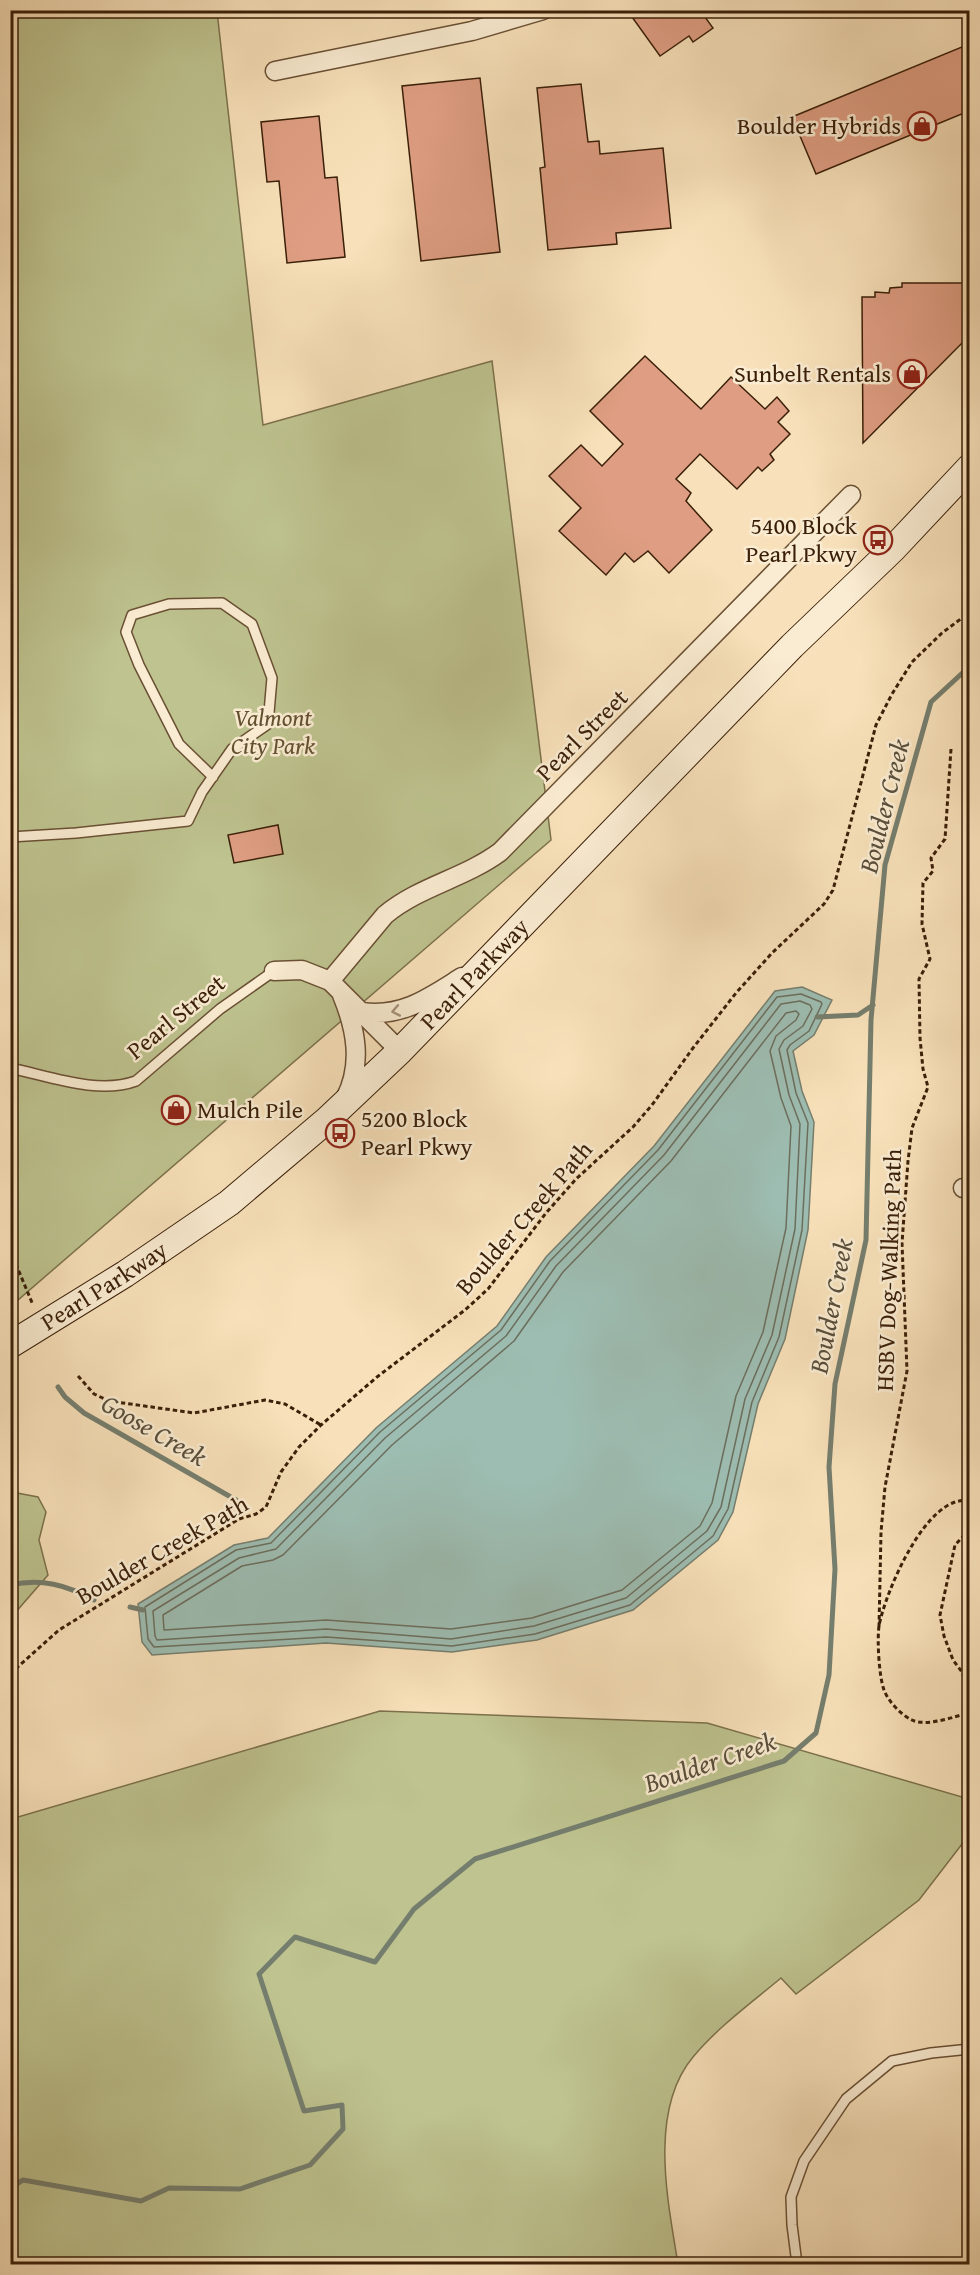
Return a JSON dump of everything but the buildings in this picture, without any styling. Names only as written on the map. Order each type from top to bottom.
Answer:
[{"type":"main road","name":"Pearl Parkway","points":[[10,1345],[125,1274],[220,1209],[340,1108],[400,1051],[792,646],[893,549],[969,467]]},
{"type":"main road","name":"Pearl Parkway","points":[[893,549],[969,489]]},
{"type":"street","points":[[275,70],[472,31],[543,10]]},
{"type":"street","name":"Pearl Street","points":[[335,986],[385,915],[414,894],[470,872],[500,852],[851,495]]},
{"type":"street","points":[[362,1012],[392,1013],[413,1007],[484,964]]},
{"type":"street","name":"Pearl Street","points":[[274,971],[302,970],[335,986],[400,1051]]},
{"type":"street","points":[[335,986],[349,1015],[356,1057],[352,1082],[340,1108]]},
{"type":"lane","points":[[10,837],[76,833],[188,821],[202,792],[213,777],[232,749],[268,723],[272,678],[252,624],[222,603],[169,604],[132,615],[126,632],[139,665],[179,744],[213,777]]},
{"type":"lane","name":"Pearl Street","points":[[10,1068],[86,1084],[125,1085],[136,1081],[220,1009],[274,971]]},
{"type":"lane","points":[[797,2265],[791,2197],[804,2161],[846,2100],[892,2061],[931,2053],[969,2049]]},
{"type":"path","name":"Boulder Creek Path","points":[[10,1674],[59,1630],[239,1519],[256,1514],[266,1507],[281,1472],[299,1448],[321,1425],[377,1377],[465,1310],[488,1288],[553,1204],[652,1105],[736,993],[772,953],[824,904],[833,890],[876,725],[912,662],[942,633],[969,612]]},
{"type":"path","name":"HSBV Dog-Walking Path","points":[[951,748],[945,839],[931,858],[933,871],[923,883],[922,924],[930,959],[919,979],[918,997],[923,1069],[928,1087],[912,1128],[908,1161],[902,1243],[907,1371],[889,1464],[882,1521],[879,1627],[880,1665],[884,1690],[896,1707],[913,1721],[942,1721],[969,1712]]},
{"type":"path","points":[[10,1250],[33,1305]]},
{"type":"path","points":[[78,1376],[94,1394],[109,1401],[194,1413],[266,1400],[285,1404],[321,1425]]},
{"type":"path","points":[[879,1627],[900,1566],[923,1530],[944,1507],[956,1501],[969,1501]]},
{"type":"path","points":[[969,1529],[955,1545],[940,1615],[944,1636],[953,1660],[962,1672],[969,1697]]},
{"type":"green space","name":"Valmont City Park","points":[[11,11],[217,11],[263,425],[492,361],[551,840],[11,1306]]},
{"type":"green space","points":[[17,1493],[38,1497],[46,1512],[39,1540],[48,1575],[11,1615],[11,1495]]},
{"type":"green space","points":[[380,1711],[707,1723],[969,1799],[969,1835],[919,1900],[796,1994],[781,1978],[724,2025],[693,2057],[679,2079],[670,2103],[666,2130],[666,2185],[678,2264],[11,2264],[11,1819]]},
{"type":"water","points":[[802,987],[832,1000],[814,1035],[793,1051],[802,1091],[814,1122],[808,1230],[785,1339],[758,1404],[733,1512],[718,1540],[633,1610],[537,1640],[452,1652],[326,1643],[152,1655],[142,1642],[138,1604],[234,1545],[268,1538],[376,1428],[497,1326],[546,1257],[654,1146],[775,991]]},
{"type":"waterway","name":"Boulder Creek","points":[[10,2188],[23,2180],[141,2201],[169,2188],[240,2189],[310,2165],[343,2129],[342,2105],[304,2111],[259,1974],[295,1937],[375,1962],[414,1909],[475,1859],[784,1761],[816,1733],[829,1675],[835,1569],[829,1467],[835,1384],[866,1240],[871,1020],[885,865],[931,702],[970,666]]},
{"type":"waterway","points":[[817,1017],[858,1015],[873,1005]]},
{"type":"waterway","name":"Goose Creek","points":[[10,1313],[13,1317]]},
{"type":"waterway","name":"Goose Creek","points":[[58,1387],[65,1397],[84,1413],[236,1500]]},
{"type":"waterway","points":[[10,1585],[33,1582],[54,1584],[74,1590],[94,1600]]},
{"type":"waterway","points":[[130,1607],[143,1610]]},
{"type":"place","name":"Boulder Hybrids","points":[[922,126]]},
{"type":"place","name":"Sunbelt Rentals","points":[[912,374]]},
{"type":"place","name":"5400 Block Pearl Pkwy","points":[[878,540]]},
{"type":"place","name":"Mulch Pile","points":[[176,1110]]},
{"type":"place","name":"5200 Block Pearl Pkwy","points":[[340,1133]]}]
